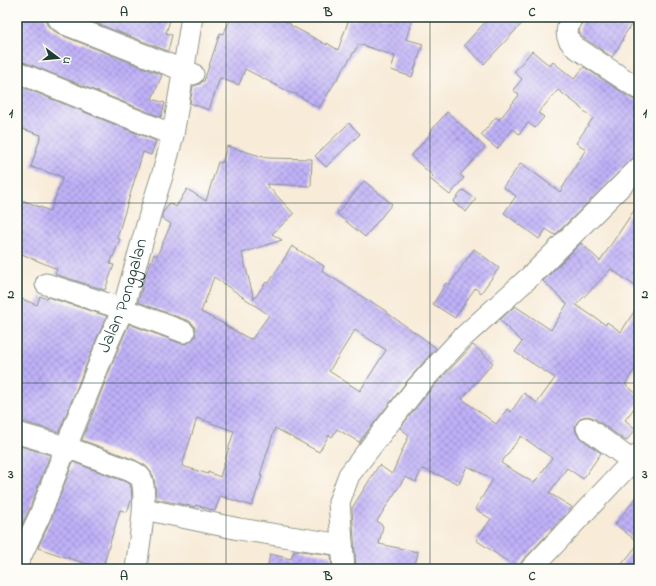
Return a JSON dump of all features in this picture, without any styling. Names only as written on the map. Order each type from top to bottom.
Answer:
[{"type":"street","points":[[57,17],[64,24],[188,73]]},
{"type":"street","name":"Jalan Ponggalan","points":[[17,564],[40,515],[108,342],[123,309],[163,173],[188,73],[192,17]]},
{"type":"street","points":[[572,17],[568,25],[567,32],[571,43],[639,89]]},
{"type":"street","points":[[17,72],[173,135]]},
{"type":"street","points":[[344,569],[339,502],[349,475],[417,387],[461,339],[534,273],[639,168]]},
{"type":"street","points":[[46,284],[123,309],[184,332]]},
{"type":"street","points":[[530,569],[636,458],[587,428]]},
{"type":"street","points":[[17,433],[66,447],[131,470],[140,476],[143,485],[144,509],[136,569]]},
{"type":"street","points":[[144,509],[239,529],[342,545]]},
{"type":"building","points":[[17,17],[45,17],[47,25],[61,35],[162,75],[152,99],[165,103],[161,117],[17,60]]},
{"type":"building","points":[[80,17],[171,17],[166,33],[172,35],[168,51]]},
{"type":"building","points":[[232,17],[277,17],[338,50],[349,19],[356,21],[358,17],[413,17],[406,39],[423,44],[412,77],[391,70],[395,56],[359,44],[319,108],[294,93],[293,94],[245,69],[239,85],[220,78],[209,110],[190,103],[193,86],[204,81],[220,33],[223,34]]},
{"type":"building","points":[[490,17],[528,17],[484,64],[464,45]]},
{"type":"building","points":[[584,17],[636,17],[612,57],[581,36],[579,31]]},
{"type":"building","points":[[532,51],[550,66],[553,62],[574,79],[584,67],[632,99],[639,101],[639,151],[636,157],[631,160],[555,235],[546,229],[539,239],[504,213],[516,196],[503,187],[521,163],[560,192],[586,149],[576,143],[593,118],[558,90],[538,113],[544,117],[535,128],[528,123],[519,134],[513,129],[497,149],[481,135],[496,117],[499,120],[519,95],[513,90],[522,79],[514,72]]},
{"type":"building","points":[[17,85],[156,141],[151,155],[143,152],[117,238],[120,239],[110,264],[114,265],[105,290],[55,274],[57,269],[17,252],[17,198],[50,211],[63,177],[31,167],[41,135],[17,127]]},
{"type":"building","points":[[447,112],[485,147],[460,175],[464,178],[450,195],[430,179],[433,176],[411,156]]},
{"type":"building","points":[[349,123],[360,134],[326,167],[315,156]]},
{"type":"building","points":[[227,146],[267,158],[312,159],[311,186],[266,184],[294,214],[272,234],[282,240],[242,253],[254,299],[266,282],[269,283],[292,246],[324,266],[322,271],[387,312],[436,348],[408,380],[359,442],[337,429],[332,437],[329,435],[319,452],[275,428],[252,506],[220,496],[215,511],[196,505],[195,507],[156,499],[153,475],[146,466],[135,460],[82,440],[129,324],[180,343],[186,344],[195,337],[196,330],[193,324],[189,321],[138,302],[145,276],[154,254],[157,256],[171,224],[162,218],[162,214],[169,203],[176,207],[187,189],[206,201],[218,162],[222,163]],"holes":[[[214,277],[269,315],[252,339],[201,312]],[[355,330],[386,350],[360,391],[329,371]],[[197,418],[234,431],[220,477],[208,472],[208,474],[182,466]]]},
{"type":"building","points":[[364,181],[392,204],[365,237],[337,214]]},
{"type":"building","points":[[463,190],[476,199],[466,212],[453,202]]},
{"type":"building","points":[[639,203],[639,289],[611,269],[576,305],[606,325],[607,322],[621,332],[639,304],[639,363],[625,384],[639,396],[639,402],[625,420],[636,429],[626,441],[594,418],[588,416],[582,417],[578,421],[575,426],[576,433],[580,438],[601,453],[583,479],[567,468],[549,493],[572,507],[525,557],[517,568],[476,540],[491,519],[475,509],[493,479],[467,466],[459,484],[424,469],[422,469],[416,482],[405,477],[377,521],[383,526],[379,544],[418,552],[414,569],[356,569],[352,508],[379,465],[392,474],[409,435],[400,428],[426,395],[473,345],[493,363],[462,399],[496,424],[507,409],[511,412],[524,393],[537,403],[555,378],[515,352],[522,342],[500,320],[515,306],[551,330],[567,304],[543,281],[581,243],[600,261]],"holes":[[[521,436],[552,458],[534,483],[501,463]]]},
{"type":"building","points":[[474,249],[499,268],[481,293],[475,288],[455,318],[433,304],[446,283],[449,285]]},
{"type":"building","points":[[40,296],[107,316],[59,432],[17,421],[17,297],[37,305]]},
{"type":"building","points":[[17,445],[50,455],[29,510],[17,536]]},
{"type":"building","points":[[73,462],[130,484],[132,498],[127,512],[120,510],[102,569],[38,548]]},
{"type":"building","points":[[639,494],[639,543],[615,524]]},
{"type":"building","points":[[639,543],[639,569],[618,569]]},
{"type":"building","points":[[294,550],[331,555],[332,569],[267,569],[270,554],[291,559]]}]
